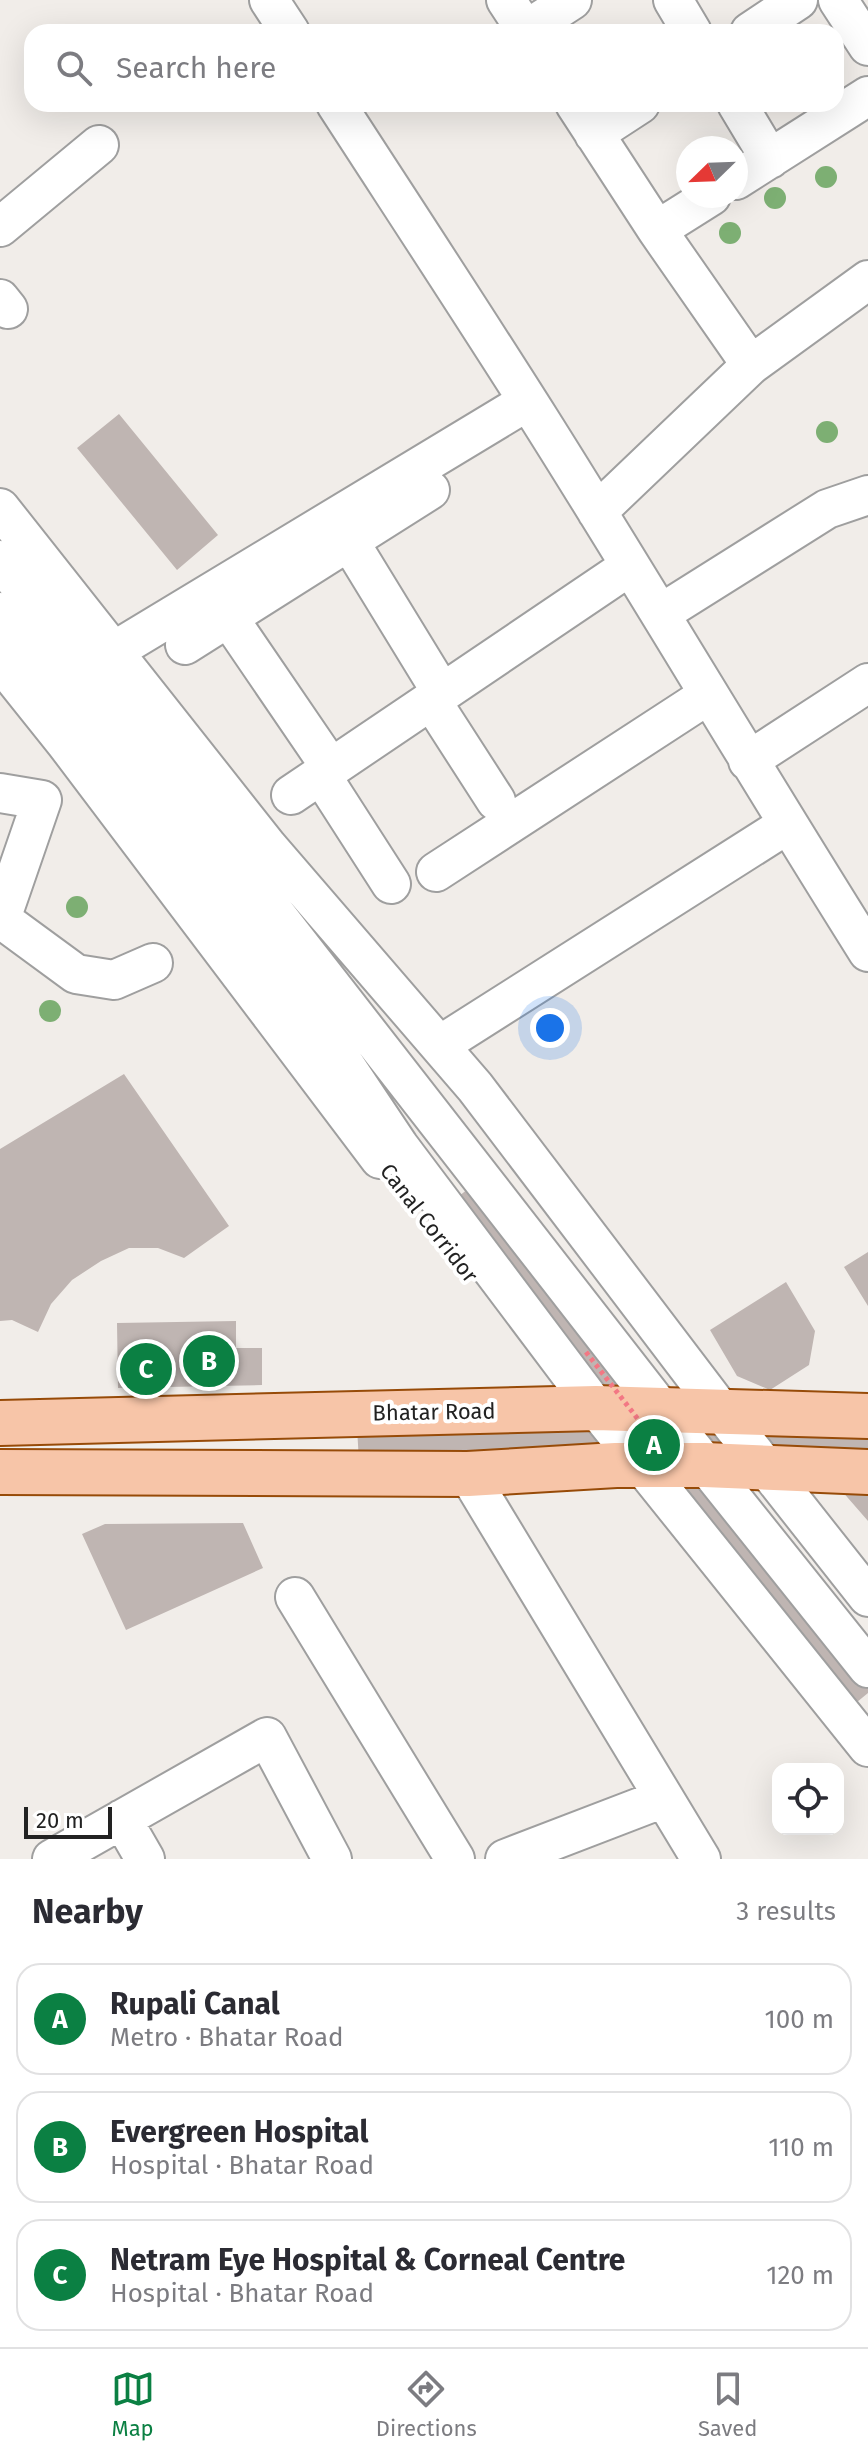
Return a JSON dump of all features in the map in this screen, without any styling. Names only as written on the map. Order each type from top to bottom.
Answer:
[{"type":"main road","name":"Bhatar Road","points":[[0,1423],[584,1408],[639,1441],[722,1412],[868,1416]]},
{"type":"main road","points":[[0,1472],[468,1474],[639,1441],[705,1465],[868,1472]]},
{"type":"street","points":[[269,0],[285,24]]},
{"type":"street","points":[[520,21],[572,0]]},
{"type":"street","points":[[673,0],[687,24]]},
{"type":"street","points":[[762,24],[798,0]]},
{"type":"street","points":[[838,0],[868,46]]},
{"type":"street","points":[[844,111],[868,96]]},
{"type":"street","points":[[341,112],[534,410],[788,824],[854,902],[868,952]]},
{"type":"street","points":[[611,112],[585,119],[657,230],[751,365]]},
{"type":"street","points":[[742,112],[770,159]]},
{"type":"street","points":[[748,173],[843,112]]},
{"type":"street","points":[[0,227],[99,145]]},
{"type":"street","points":[[657,230],[692,208]]},
{"type":"street","points":[[597,512],[751,365],[868,280]]},
{"type":"street","points":[[185,645],[349,541],[534,410]]},
{"type":"street","points":[[114,651],[534,410]]},
{"type":"street","points":[[660,614],[827,509],[868,495]]},
{"type":"street","points":[[0,508],[268,847],[485,1100],[722,1412],[868,1597]]},
{"type":"street","points":[[349,541],[496,801]]},
{"type":"street","points":[[0,560],[639,1441],[868,1747]]},
{"type":"street","points":[[314,779],[630,566]]},
{"type":"street","points":[[0,612],[204,874],[331,1044],[584,1408]]},
{"type":"street","points":[[228,617],[314,779],[391,884]]},
{"type":"street","name":"Canal Corridor","points":[[0,661],[584,1408],[639,1441],[868,1776]]},
{"type":"street","points":[[748,761],[868,683]]},
{"type":"street","points":[[436,872],[708,695]]},
{"type":"street","points":[[0,793],[42,800],[1,919],[76,974],[114,980],[153,963]]},
{"type":"street","points":[[440,1045],[788,824]]},
{"type":"street","points":[[705,1465],[868,1668]]},
{"type":"street","points":[[468,1474],[701,1859]]},
{"type":"street","points":[[295,1597],[455,1859]]},
{"type":"street","points":[[52,1859],[267,1737],[332,1859]]},
{"type":"street","points":[[505,1859],[664,1798]]},
{"type":"street","points":[[122,1819],[145,1859]]},
{"type":"path","points":[[586,1352],[639,1441]]},
{"type":"building","points":[[119,414],[218,535],[177,570],[77,448]]},
{"type":"building","points":[[124,1074],[229,1226],[184,1258],[158,1248],[129,1248],[101,1261],[72,1280],[51,1304],[38,1332],[12,1320],[0,1321],[0,1149]]},
{"type":"building","points":[[487,1174],[676,1414],[868,1412],[868,1483],[728,1479],[868,1650],[868,1693],[834,1721],[643,1480],[360,1478],[356,1411],[594,1414],[454,1200]]},
{"type":"building","points":[[868,1252],[868,1306],[844,1267]]},
{"type":"building","points":[[786,1282],[815,1331],[809,1365],[770,1390],[737,1376],[710,1330]]},
{"type":"building","points":[[236,1321],[236,1348],[262,1348],[262,1385],[118,1388],[117,1323]]},
{"type":"building","points":[[841,1490],[868,1490],[868,1521]]},
{"type":"building","points":[[243,1523],[263,1568],[126,1630],[82,1534],[105,1524]]},
{"type":"place","name":"Evergreen Hospital","points":[[209,1361]]},
{"type":"place","name":"Netram Eye Hospital & Corneal Centre","points":[[146,1369]]},
{"type":"place","name":"Rupali Canal","points":[[654,1445]]}]
